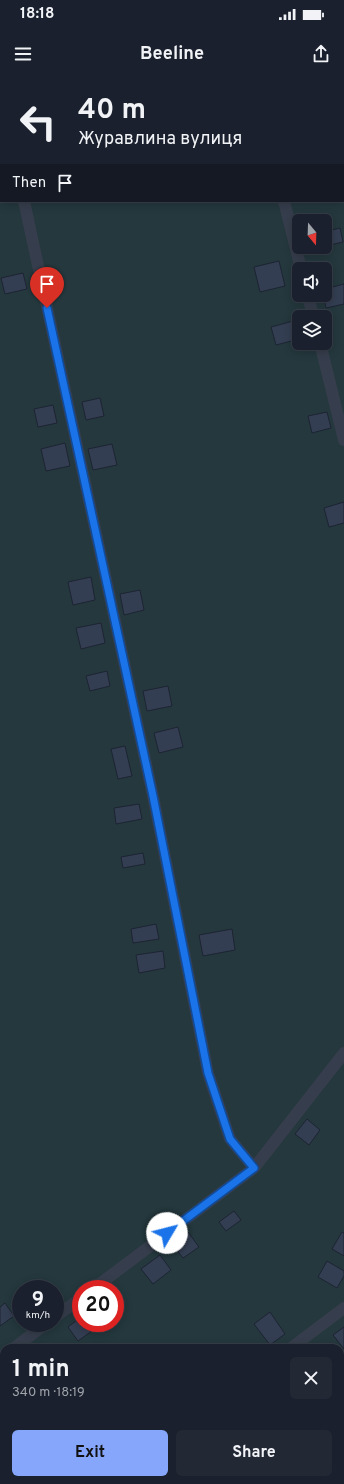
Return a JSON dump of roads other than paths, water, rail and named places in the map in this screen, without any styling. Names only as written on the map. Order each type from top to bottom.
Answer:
[{"type":"lane","points":[[24,202],[153,796],[208,1073],[230,1139],[254,1168]]},
{"type":"lane","points":[[284,202],[299,262]]},
{"type":"lane","points":[[322,350],[344,440]]},
{"type":"lane","points":[[105,1280],[254,1168],[344,1053]]},
{"type":"lane","points":[[296,1344],[344,1308]]},
{"type":"lane","points":[[19,1344],[35,1332]]}]
